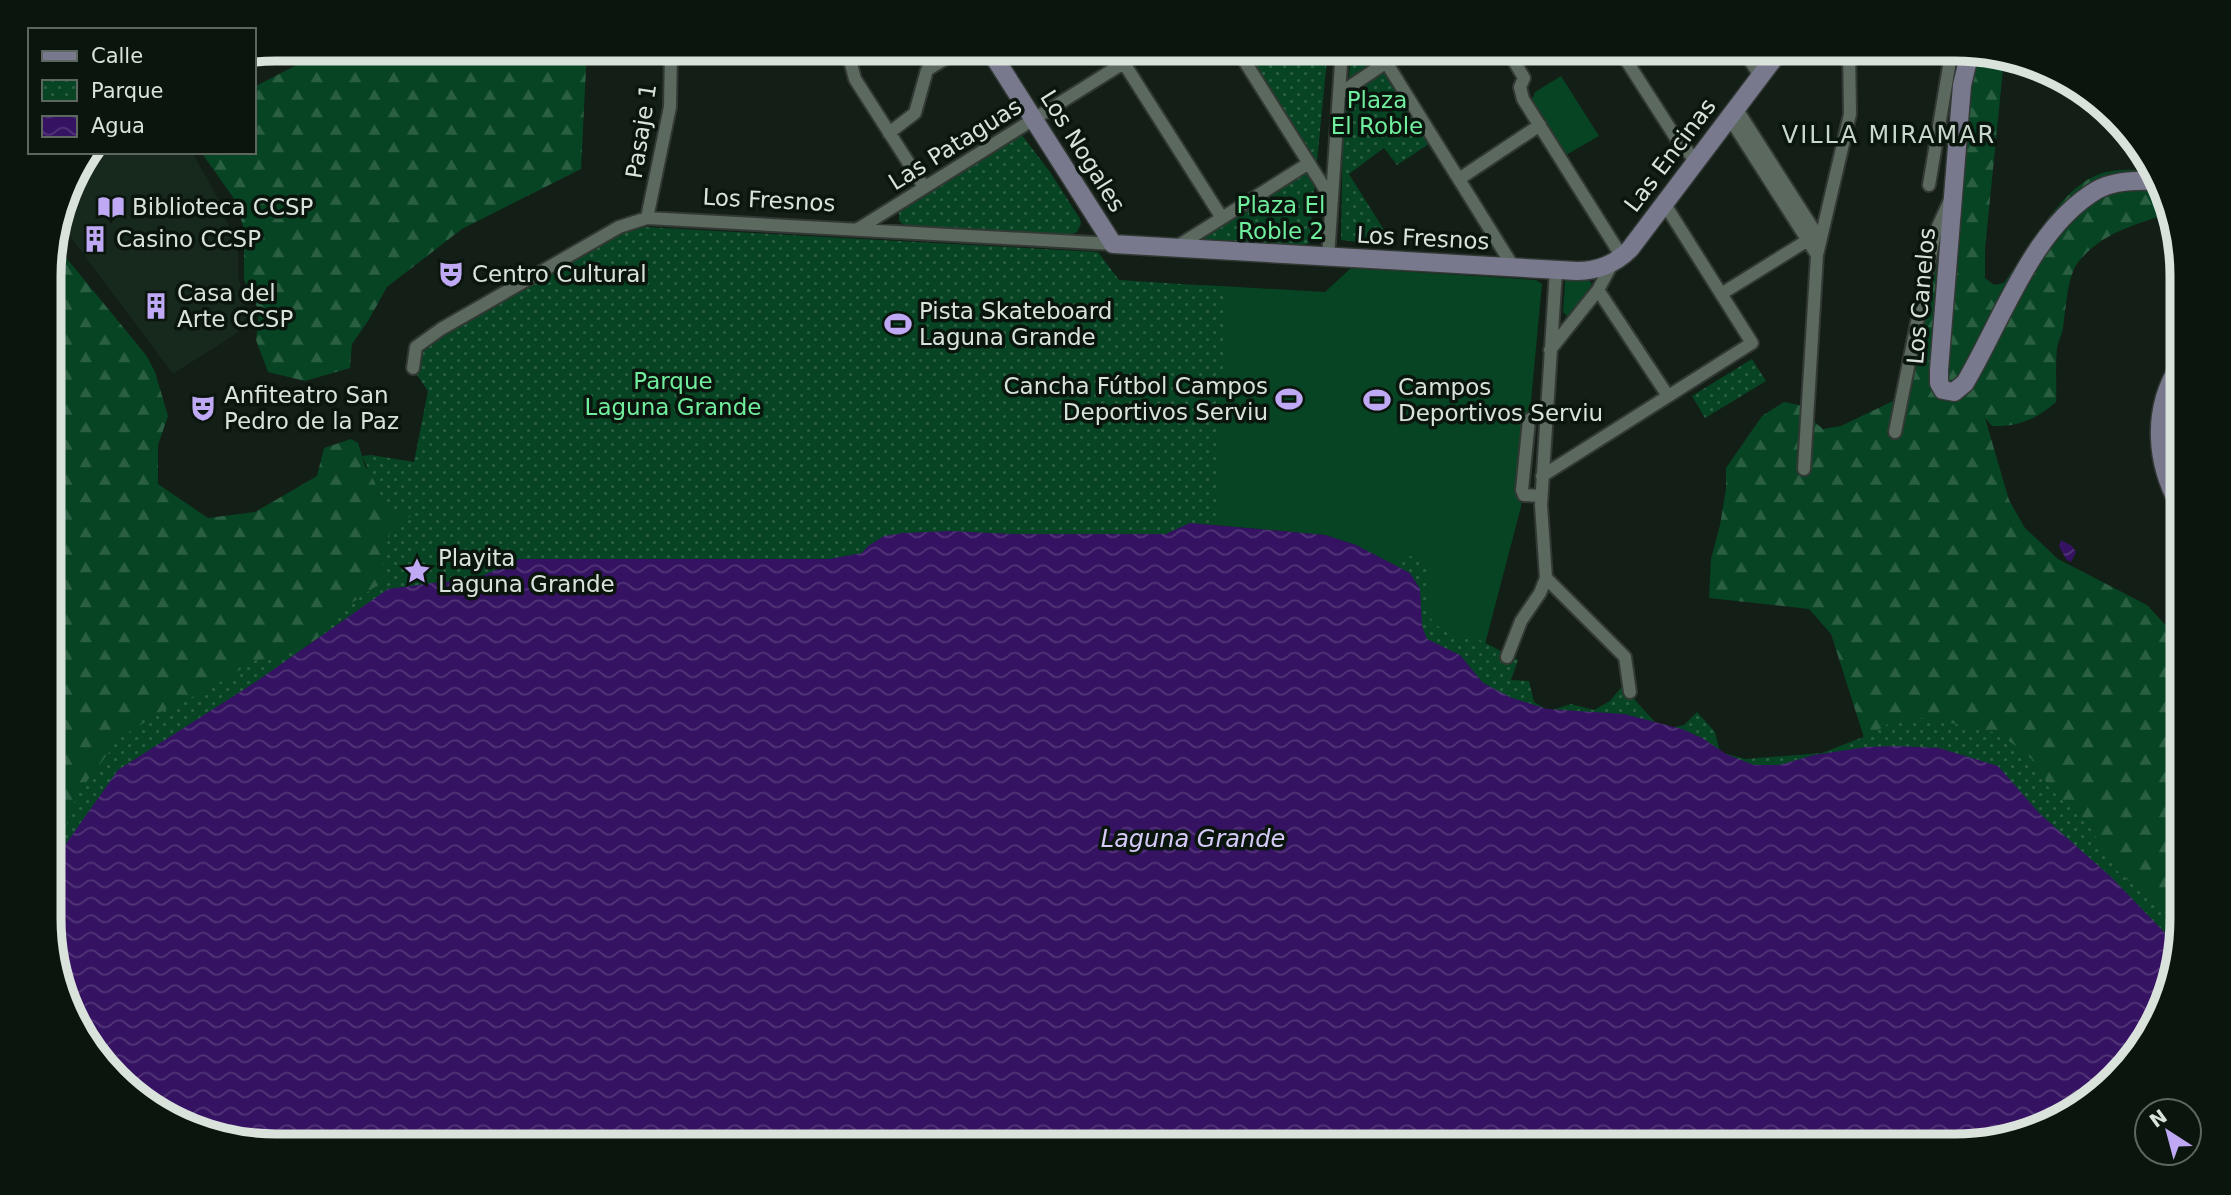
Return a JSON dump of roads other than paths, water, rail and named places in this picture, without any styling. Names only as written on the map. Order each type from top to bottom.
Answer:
[{"type":"street","name":"Pasaje 1","points":[[647,218],[670,107],[671,61]]},
{"type":"street","points":[[852,61],[855,79],[924,187]]},
{"type":"street","points":[[889,133],[915,113],[927,71],[942,61]]},
{"type":"street","name":"Los Nogales","points":[[997,61],[1113,244]]},
{"type":"street","name":"Las Pataguas","points":[[857,230],[1127,61]]},
{"type":"street","points":[[1245,61],[1332,200]]},
{"type":"street","points":[[1328,257],[1341,61]]},
{"type":"street","points":[[1514,61],[1524,78],[1520,87],[1521,95],[1617,260]]},
{"type":"street","points":[[1627,61],[1676,138],[1696,161]]},
{"type":"street","points":[[1751,61],[1760,76]]},
{"type":"street","name":"Las Encinas","points":[[1550,350],[1772,61]]},
{"type":"street","points":[[1721,294],[1814,239],[1850,114],[1849,61]]},
{"type":"street","points":[[1929,186],[1950,61]]},
{"type":"street","points":[[1339,93],[1386,62],[1514,268]]},
{"type":"street","name":"Los Canelos","points":[[1967,62],[1962,85],[1939,370],[1941,386],[1950,392],[1958,391],[1965,383],[2019,280],[2034,256],[2070,212],[2104,186],[2147,181]]},
{"type":"street","points":[[1124,63],[1222,218]]},
{"type":"street","points":[[1733,113],[1814,239],[1817,255],[1804,468]]},
{"type":"street","points":[[1459,179],[1540,125]]},
{"type":"street","points":[[1175,248],[1309,163]]},
{"type":"street","points":[[1895,432],[1934,233],[1954,191]]},
{"type":"street","points":[[1542,476],[1752,343],[1664,203]]},
{"type":"street","name":"Los Fresnos","points":[[414,368],[416,347],[440,329],[619,227],[647,218],[1556,270],[1586,271],[1617,260]]},
{"type":"street","points":[[1507,657],[1521,621],[1540,593],[1546,578],[1541,496],[1556,270]]},
{"type":"street","points":[[1598,290],[1668,396]]},
{"type":"street","points":[[2170,384],[2160,430],[2165,473],[2170,484]]},
{"type":"street","points":[[1541,496],[1524,495],[1522,490],[1529,420],[1547,408]]},
{"type":"street","points":[[1546,578],[1625,656],[1630,692]]},
{"type":"water","name":"Laguna Grande","points":[[1190,523],[1325,535],[1356,545],[1410,573],[1420,589],[1422,626],[1427,639],[1460,655],[1483,683],[1512,698],[1547,709],[1624,714],[1682,729],[1726,754],[1754,765],[1779,765],[1814,755],[1895,746],[1939,748],[1998,766],[2039,813],[2111,877],[2169,937],[2166,961],[2148,1014],[2117,1061],[2097,1081],[2074,1098],[2050,1112],[2024,1122],[1997,1130],[1969,1133],[276,1134],[220,1126],[181,1112],[157,1098],[134,1081],[114,1061],[83,1014],[73,988],[63,947],[61,851],[118,770],[257,681],[388,589],[474,580],[519,559],[829,559],[862,553],[884,536],[903,533],[951,531],[1012,534],[1166,534]]},
{"type":"water","points":[[2061,540],[2072,546],[2076,552],[2071,562],[2066,559],[2059,546]]},
{"type":"place","name":"Biblioteca CCSP","points":[[111,207]]},
{"type":"place","name":"Casino CCSP","points":[[95,239]]},
{"type":"place","name":"Centro Cultural","points":[[451,274]]},
{"type":"place","name":"Casa del Arte CCSP","points":[[156,306]]},
{"type":"place","name":"Pista Skateboard Laguna Grande","points":[[898,324]]},
{"type":"place","name":"Cancha Fútbol Campos Deportivos Serviu","points":[[1289,399]]},
{"type":"place","name":"Campos Deportivos Serviu","points":[[1377,400]]},
{"type":"place","name":"Anfiteatro San Pedro de la Paz","points":[[203,408]]},
{"type":"place","name":"Playita Laguna Grande","points":[[417,571]]},
{"type":"district","name":"VILLA MIRAMAR","points":[[1889,135]]},
{"type":"park label","name":"Plaza El Roble","points":[[1377,113]]},
{"type":"park label","name":"Plaza El Roble 2","points":[[1281,218]]},
{"type":"park label","name":"Parque Laguna Grande","points":[[673,394]]}]
